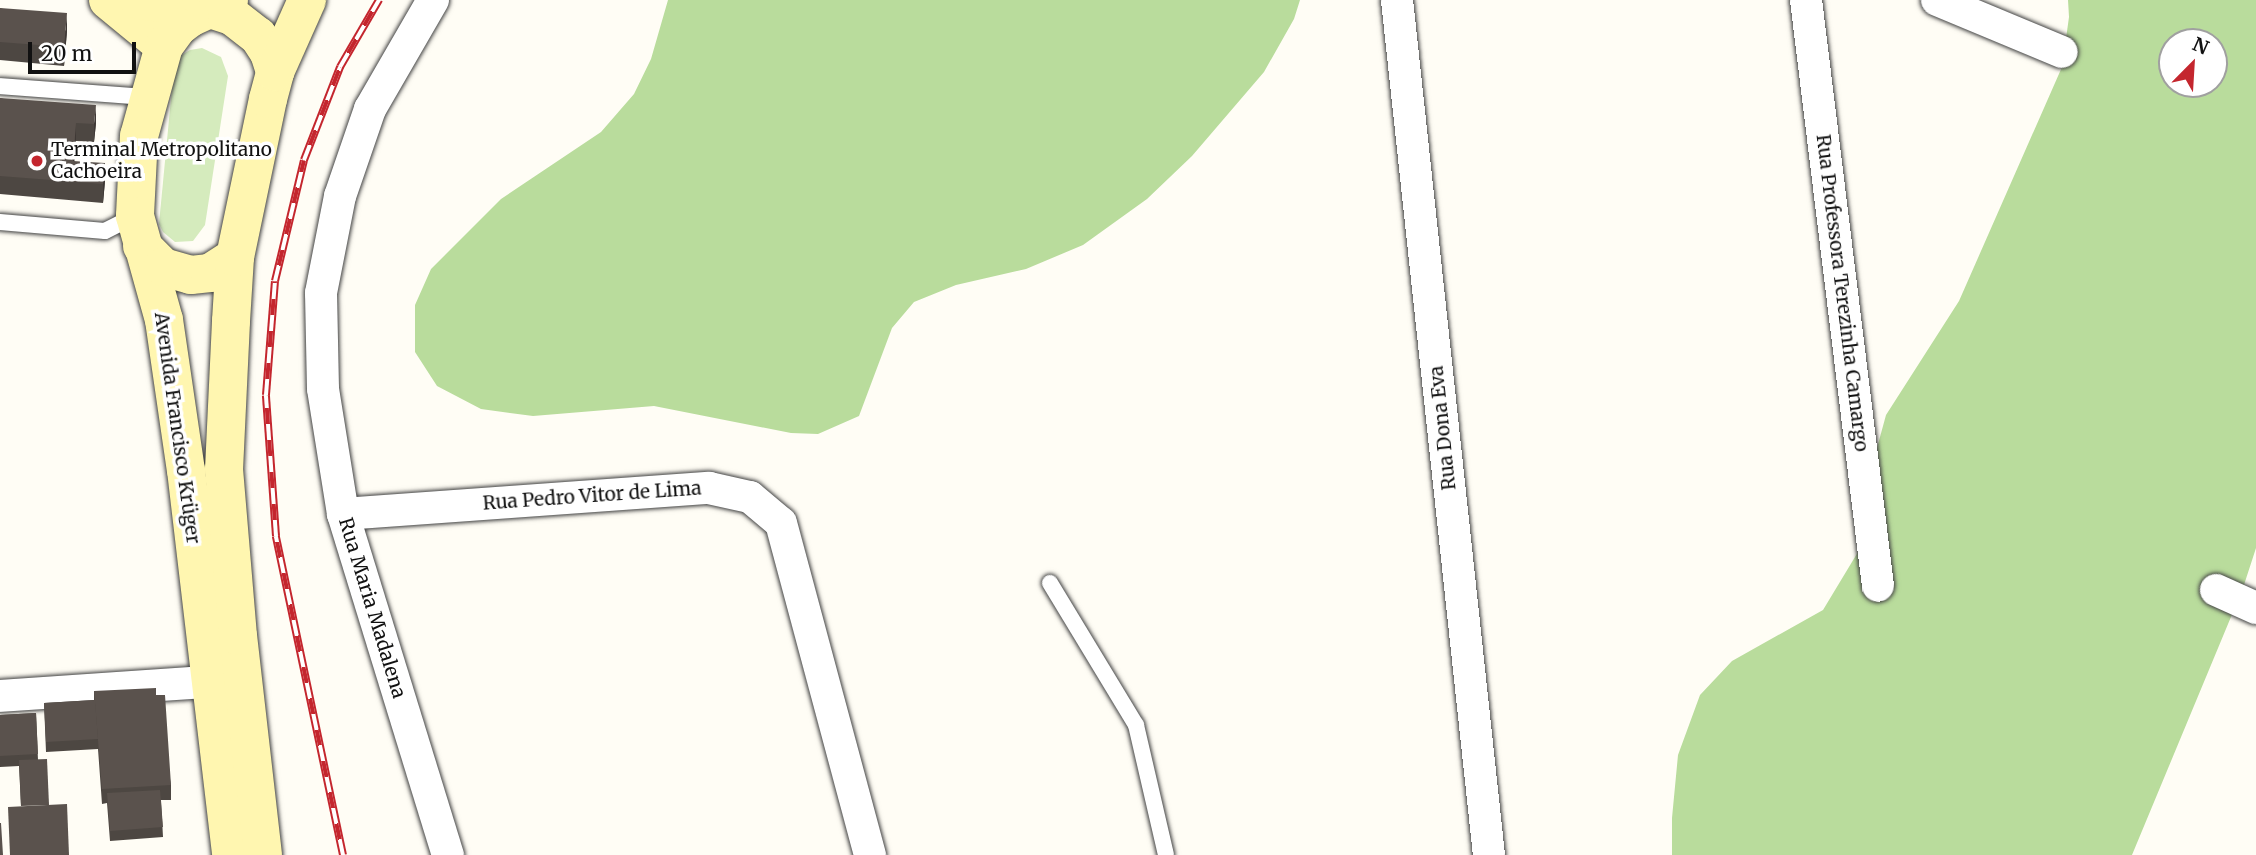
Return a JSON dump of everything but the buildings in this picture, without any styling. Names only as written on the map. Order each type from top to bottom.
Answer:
[{"type":"main road","points":[[108,0],[164,46]]},
{"type":"main road","points":[[139,0],[221,5],[248,27],[266,47],[275,72]]},
{"type":"main road","name":"Avenida Francisco Krüger","points":[[230,855],[224,470],[235,257],[275,72],[307,0]]},
{"type":"main road","name":"Avenida Francisco Krüger","points":[[221,5],[184,22],[164,46],[139,136],[139,231],[164,320],[186,470],[263,855]]},
{"type":"main road","points":[[139,231],[163,267],[191,275],[211,273],[235,257]]},
{"type":"street","name":"Rua Maria Madalena","points":[[433,0],[370,109],[340,196],[321,293],[323,389],[342,514],[448,855]]},
{"type":"street","name":"Rua Dona Eva","points":[[1397,0],[1489,855]]},
{"type":"street","name":"Rua Professora Terezinha Camargo","points":[[1806,0],[1878,586]]},
{"type":"street","points":[[1937,0],[2062,52]]},
{"type":"street","name":"Rua Pedro Vitor de Lima","points":[[342,514],[709,488],[750,497],[781,523],[870,855]]},
{"type":"street","points":[[2216,590],[2256,608]]},
{"type":"street","points":[[0,696],[227,681]]},
{"type":"lane","points":[[0,86],[148,97]]},
{"type":"lane","points":[[0,222],[139,231]]},
{"type":"lane","points":[[1050,583],[1136,724],[1166,855]]},
{"type":"green space","points":[[668,0],[1300,0],[1294,19],[1264,72],[1192,156],[1147,199],[1083,245],[1026,269],[956,285],[914,302],[892,328],[859,416],[818,434],[791,433],[654,406],[533,416],[481,409],[437,386],[415,352],[415,305],[431,269],[501,199],[601,132],[634,94],[651,59]]},
{"type":"green space","points":[[2068,0],[2256,0],[2256,548],[2243,588],[2132,855],[1672,855],[1672,818],[1678,755],[1700,695],[1732,661],[1823,610],[1858,552],[1868,481],[1886,415],[1959,301],[2062,67],[2069,17]]},
{"type":"green space","points":[[202,48],[221,57],[228,76],[205,225],[193,241],[175,242],[163,232],[159,224],[174,67],[180,56],[190,50]]},
{"type":"railway","points":[[343,855],[276,536],[266,395],[275,281],[304,160],[340,67],[379,0]]},
{"type":"place","name":"Terminal Metropolitano Cachoeira","points":[[37,161]]}]
